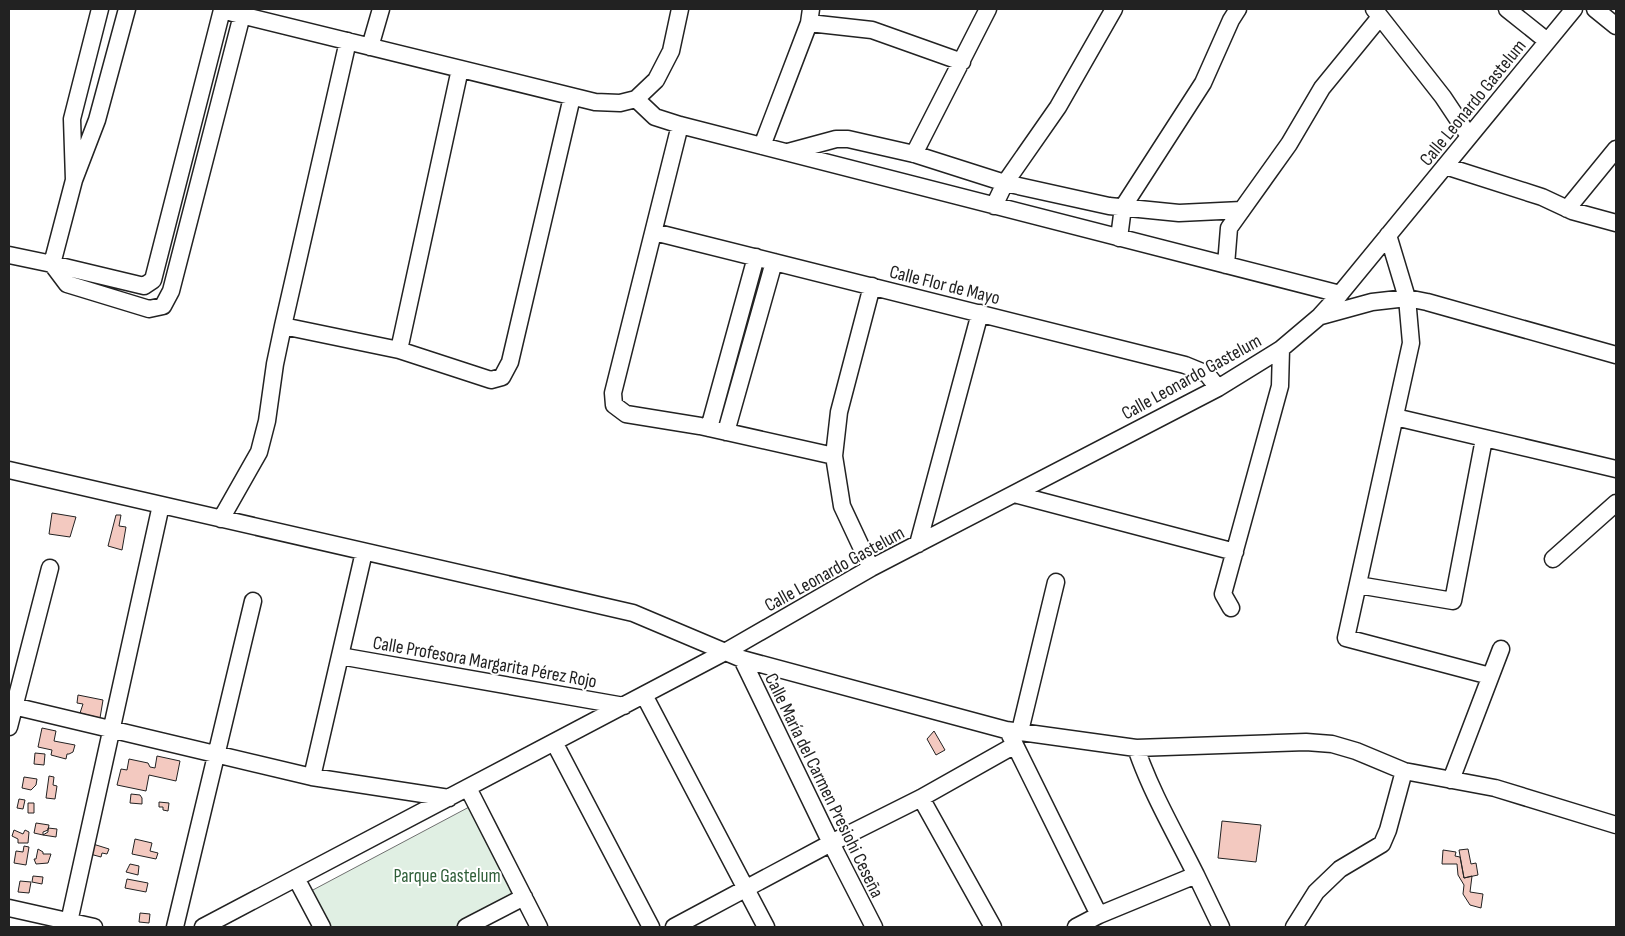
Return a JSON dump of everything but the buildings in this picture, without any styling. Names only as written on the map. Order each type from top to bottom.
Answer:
[{"type":"street","points":[[74,180],[72,119],[100,9]]},
{"type":"street","points":[[52,264],[74,180],[97,120],[127,9]]},
{"type":"street","points":[[9,255],[144,286],[153,280],[219,9],[595,102],[620,104],[636,99],[656,80],[671,51],[680,9]]},
{"type":"street","points":[[370,47],[381,9]]},
{"type":"street","points":[[914,154],[988,9]]},
{"type":"street","points":[[994,206],[1005,183],[1058,107],[1114,9]]},
{"type":"street","points":[[1119,238],[1123,207],[1203,83],[1230,20],[1238,9]]},
{"type":"street","points":[[1507,9],[1547,41]]},
{"type":"street","name":"Calle Leonardo Gastelum","points":[[203,927],[644,696],[871,568],[1218,388],[1281,348],[1320,316],[1340,294],[1574,9]]},
{"type":"street","points":[[1595,9],[1616,26]]},
{"type":"street","points":[[1226,265],[1229,228],[1289,144],[1322,88],[1377,13],[1443,97],[1469,136]]},
{"type":"street","points":[[52,264],[67,284],[149,309],[163,306],[171,291],[242,15]]},
{"type":"street","points":[[762,146],[810,16],[872,30],[962,62]]},
{"type":"street","points":[[221,519],[259,452],[267,421],[275,364],[283,326],[348,41]]},
{"type":"street","points":[[399,350],[460,69]]},
{"type":"street","points":[[283,326],[399,350],[491,380],[502,377],[510,362],[572,96]]},
{"type":"street","points":[[636,99],[655,117],[680,125],[1340,294]]},
{"type":"street","points":[[680,125],[613,394],[614,405],[626,414],[709,428],[834,456]]},
{"type":"street","points":[[787,153],[836,139],[848,139],[914,154],[1005,183],[1109,206],[1179,213],[1242,210]]},
{"type":"street","points":[[1567,209],[1616,149]]},
{"type":"street","points":[[1445,166],[1542,197],[1567,209],[1616,223]]},
{"type":"street","name":"Calle Flor de Mayo","points":[[654,232],[1185,365],[1208,374],[1218,388]]},
{"type":"street","points":[[1388,235],[1407,298],[1411,343],[1346,638],[1490,676]]},
{"type":"street","points":[[709,428],[756,257]]},
{"type":"street","points":[[726,432],[774,262]]},
{"type":"street","points":[[871,568],[842,506],[834,456],[839,412],[872,286]]},
{"type":"street","points":[[1320,316],[1372,302],[1407,298],[1616,355]]},
{"type":"street","points":[[918,544],[980,313]]},
{"type":"street","points":[[1231,608],[1223,594],[1280,386],[1281,348]]},
{"type":"street","points":[[1395,418],[1616,470]]},
{"type":"street","points":[[1358,585],[1452,600],[1484,438]]},
{"type":"street","points":[[9,470],[633,613],[742,659],[1014,735],[1136,748],[1306,742],[1332,744],[1356,751],[1404,771],[1495,788],[1616,825]]},
{"type":"street","points":[[1014,494],[1235,552]]},
{"type":"street","points":[[1554,559],[1616,503]]},
{"type":"street","points":[[69,922],[162,505]]},
{"type":"street","points":[[312,777],[364,552]]},
{"type":"street","points":[[9,727],[11,706],[50,568]]},
{"type":"street","points":[[674,927],[831,843],[921,798],[1014,735],[1056,582]]},
{"type":"street","points":[[175,927],[253,601]]},
{"type":"street","points":[[1451,780],[1501,649]]},
{"type":"street","name":"Calle Profesora Margarita Pérez Rojo","points":[[340,656],[624,706]]},
{"type":"street","name":"Calle María del Carmen Presiohi Ceseña","points":[[742,659],[874,927]]},
{"type":"street","points":[[644,696],[766,927]]},
{"type":"street","points":[[11,706],[312,777],[449,798]]},
{"type":"street","points":[[1014,735],[1099,915]]},
{"type":"street","points":[[554,742],[651,927]]},
{"type":"street","points":[[1136,748],[1156,797],[1221,927]]},
{"type":"street","points":[[1294,927],[1316,892],[1340,869],[1382,844],[1388,830],[1404,771]]},
{"type":"street","points":[[468,788],[539,927]]},
{"type":"street","points":[[921,798],[993,927]]},
{"type":"street","points":[[1076,927],[1099,915],[1196,875]]},
{"type":"street","points":[[296,878],[322,927]]},
{"type":"street","points":[[466,927],[524,897]]},
{"type":"street","points":[[9,908],[94,927]]},
{"type":"green space","name":"Parque Gastelum","points":[[471,806],[517,896],[455,927],[328,927],[311,891]]}]
